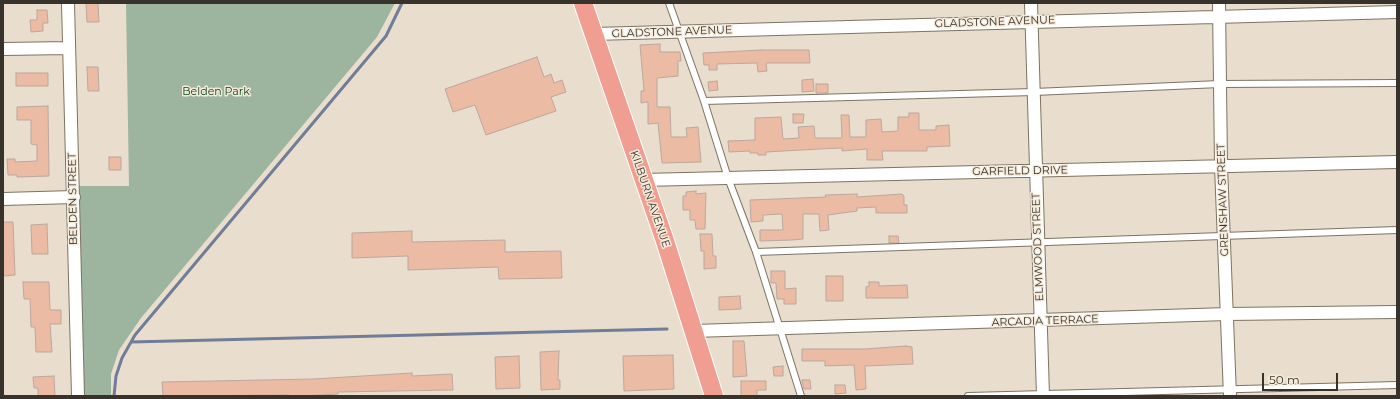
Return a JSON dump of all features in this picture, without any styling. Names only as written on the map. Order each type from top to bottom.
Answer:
[{"type":"main road","name":"KILBURN AVENUE","points":[[583,3],[694,331],[714,396]]},
{"type":"street","name":"BELDEN STREET","points":[[68,3],[78,396]]},
{"type":"street","name":"ELMWOOD STREET","points":[[1031,3],[1043,395]]},
{"type":"street","name":"GRENSHAW STREET","points":[[1219,3],[1221,166],[1230,392]]},
{"type":"street","name":"GLADSTONE AVENUE","points":[[594,34],[1397,12]]},
{"type":"street","points":[[3,49],[68,48]]},
{"type":"street","name":"GARFIELD DRIVE","points":[[643,180],[1397,162]]},
{"type":"street","points":[[3,199],[74,197]]},
{"type":"street","name":"ARCADIA TERRACE","points":[[694,331],[1227,314],[1397,312]]},
{"type":"lane","points":[[669,3],[704,101],[728,178],[756,252],[800,396]]},
{"type":"lane","points":[[704,101],[1034,92],[1220,84],[1397,83]]},
{"type":"lane","points":[[756,252],[1397,230]]},
{"type":"lane","points":[[968,396],[1230,392],[1397,385]]},
{"type":"green space","name":"Belden Park","points":[[126,3],[395,3],[377,37],[141,318],[119,350],[111,374],[111,396],[84,396],[76,186],[129,186]]},
{"type":"building","points":[[86,3],[98,3],[99,22],[87,22]]},
{"type":"building","points":[[37,10],[47,10],[48,23],[43,23],[43,31],[31,32],[30,20],[37,20]]},
{"type":"building","points":[[660,44],[660,52],[680,52],[681,61],[678,61],[678,76],[657,78],[657,107],[670,107],[671,137],[687,137],[686,128],[698,127],[701,162],[662,163],[658,123],[648,124],[648,102],[641,103],[641,91],[644,91],[640,45]]},
{"type":"building","points":[[761,50],[809,50],[810,63],[766,63],[767,71],[758,72],[757,63],[717,64],[717,70],[709,70],[709,65],[704,65],[703,53]]},
{"type":"building","points":[[537,57],[544,77],[551,74],[554,83],[562,80],[566,92],[551,97],[556,111],[486,135],[475,105],[453,112],[445,89]]},
{"type":"building","points":[[87,67],[98,67],[99,91],[88,91]]},
{"type":"building","points":[[16,73],[48,73],[48,86],[16,86]]},
{"type":"building","points":[[813,79],[814,91],[802,92],[802,80]]},
{"type":"building","points":[[717,81],[718,90],[709,91],[708,82]]},
{"type":"building","points":[[816,84],[828,84],[828,93],[816,93]]},
{"type":"building","points":[[48,106],[49,176],[17,177],[17,175],[8,175],[7,159],[15,159],[15,162],[37,161],[37,145],[31,144],[31,120],[17,120],[17,107]]},
{"type":"building","points":[[909,113],[919,113],[919,130],[936,130],[936,126],[949,125],[950,146],[927,147],[927,151],[882,151],[883,160],[867,160],[867,149],[842,151],[842,148],[766,152],[766,155],[750,153],[750,151],[729,152],[728,141],[755,140],[755,118],[781,117],[783,139],[799,138],[798,127],[814,126],[815,138],[842,138],[841,115],[849,115],[850,137],[866,137],[866,120],[881,119],[882,132],[898,131],[898,117],[909,117]]},
{"type":"building","points":[[793,114],[804,114],[803,123],[793,123]]},
{"type":"building","points":[[109,157],[121,157],[121,170],[109,170]]},
{"type":"building","points":[[696,191],[696,194],[706,193],[705,229],[696,229],[695,220],[690,220],[690,210],[683,210],[683,196],[686,196],[686,192]]},
{"type":"building","points":[[857,194],[857,197],[902,194],[904,196],[904,205],[907,205],[907,213],[876,213],[876,207],[857,208],[857,211],[828,215],[829,230],[820,231],[819,214],[803,214],[803,239],[792,240],[760,241],[760,230],[783,230],[782,214],[763,215],[763,221],[751,222],[750,200],[826,197],[825,195]]},
{"type":"building","points":[[3,222],[13,222],[15,275],[3,276]]},
{"type":"building","points":[[47,224],[48,254],[32,254],[31,225]]},
{"type":"building","points":[[412,231],[412,242],[505,240],[505,252],[561,251],[562,278],[499,279],[498,267],[408,270],[408,256],[352,258],[352,233]]},
{"type":"building","points":[[700,234],[712,234],[713,256],[716,256],[716,268],[704,269],[704,251],[701,251]]},
{"type":"building","points":[[889,236],[898,236],[899,243],[889,243]]},
{"type":"building","points":[[771,271],[785,271],[785,289],[796,288],[796,304],[784,304],[784,299],[777,299],[776,283],[771,283]]},
{"type":"building","points":[[826,276],[843,276],[843,301],[826,301]]},
{"type":"building","points":[[23,282],[49,282],[50,310],[61,310],[61,324],[50,324],[52,352],[36,352],[35,327],[31,327],[30,299],[24,299]]},
{"type":"building","points":[[869,282],[879,282],[879,286],[907,285],[908,298],[866,298],[866,287],[869,286]]},
{"type":"building","points":[[740,296],[741,309],[719,310],[719,297]]},
{"type":"building","points":[[733,341],[744,341],[747,376],[733,377]]},
{"type":"building","points":[[906,346],[912,347],[913,364],[865,366],[866,389],[856,390],[854,365],[825,366],[825,361],[802,361],[802,349],[864,349]]},
{"type":"building","points":[[559,351],[558,380],[560,380],[560,389],[541,390],[540,352]]},
{"type":"building","points":[[673,355],[674,389],[624,391],[623,356]]},
{"type":"building","points":[[519,356],[520,388],[496,389],[495,357]]},
{"type":"building","points":[[783,366],[783,376],[774,376],[773,367]]},
{"type":"building","points":[[412,373],[412,376],[452,374],[453,390],[338,392],[338,394],[300,396],[163,396],[162,382],[313,379]]},
{"type":"building","points":[[54,376],[55,396],[38,396],[38,388],[34,388],[33,377]]},
{"type":"building","points":[[802,380],[810,380],[811,389],[804,389]]},
{"type":"building","points":[[741,381],[766,381],[766,390],[757,390],[757,396],[741,396]]},
{"type":"building","points":[[835,385],[845,385],[846,393],[835,394]]},
{"type":"waterway","points":[[114,396],[116,376],[122,358],[135,335],[386,36],[402,3]]},
{"type":"waterway","points":[[131,342],[667,329]]}]
